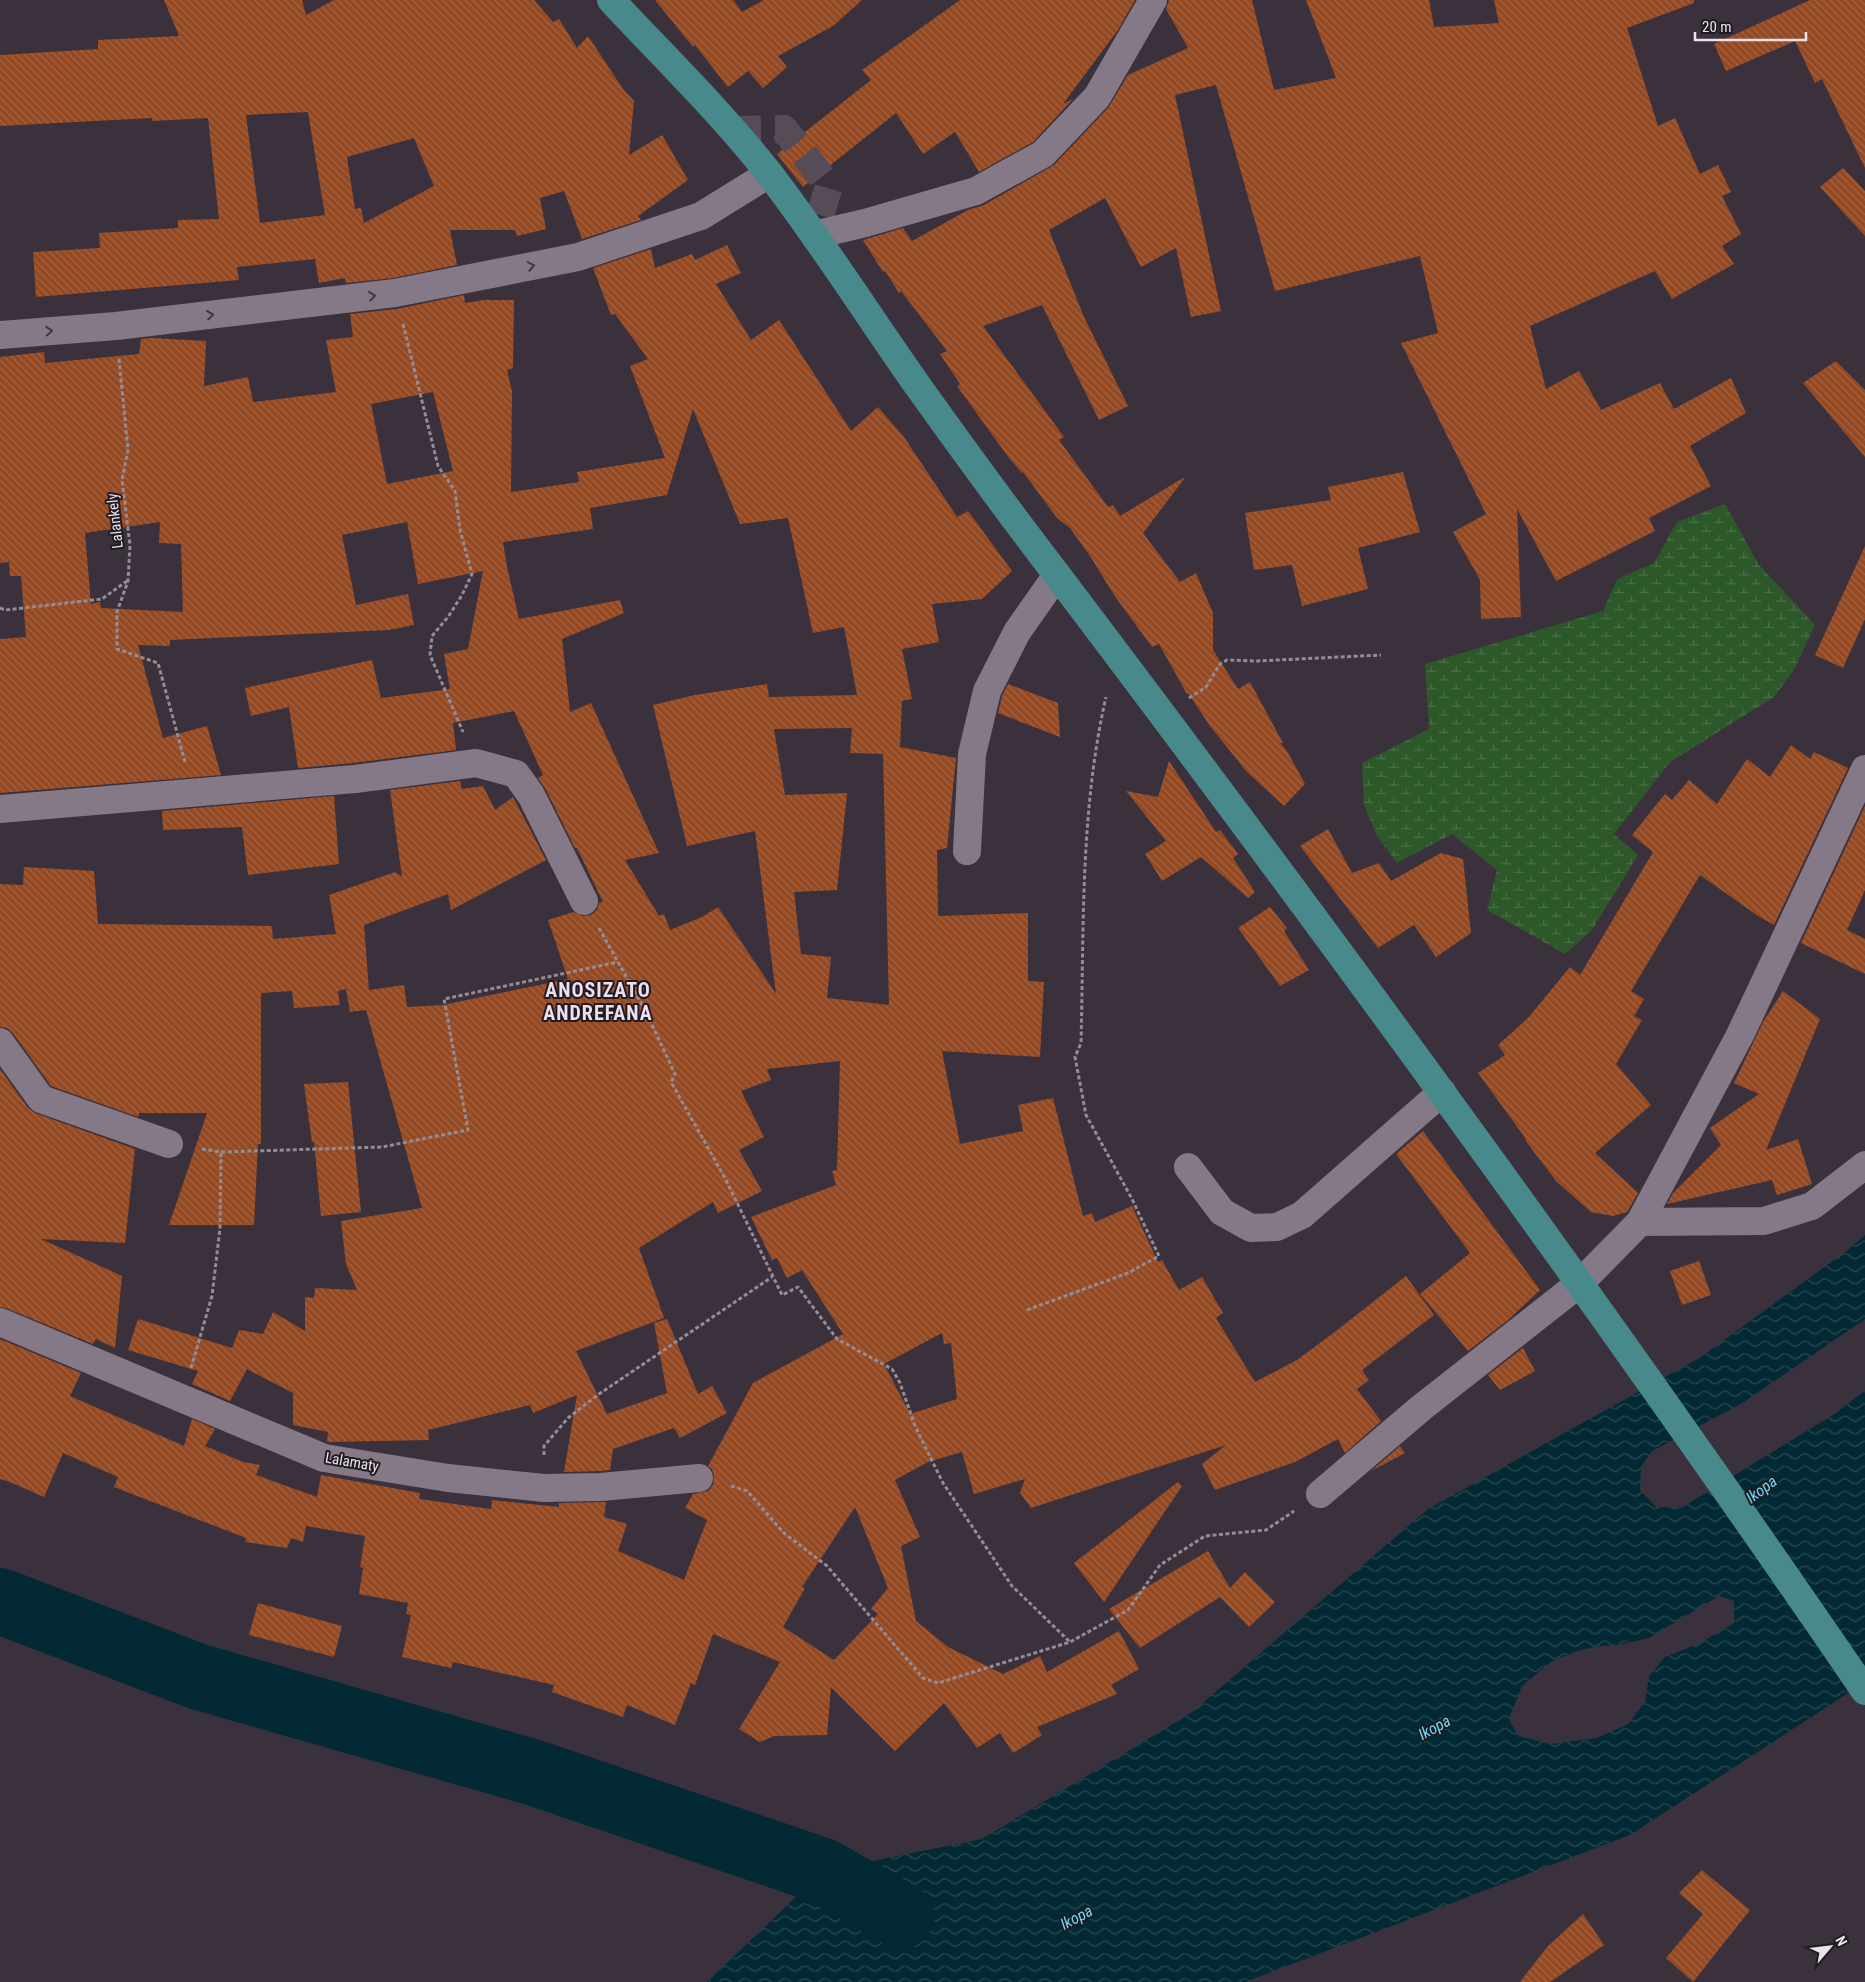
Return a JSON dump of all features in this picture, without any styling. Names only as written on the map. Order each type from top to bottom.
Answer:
[{"type":"main road","points":[[611,0],[734,130],[769,174],[814,235],[922,391],[1057,575],[1164,714],[1442,1092],[1729,1492],[1865,1691]]},
{"type":"street","points":[[814,235],[865,223],[976,191],[1044,154],[1097,97],[1153,0]]},
{"type":"street","points":[[0,335],[116,326],[395,293],[578,257],[701,216],[769,174]]},
{"type":"street","points":[[968,851],[972,754],[987,691],[1017,632],[1057,575]]},
{"type":"street","points":[[0,808],[355,779],[476,763],[516,774],[531,794],[584,901]]},
{"type":"street","points":[[1320,1494],[1421,1408],[1587,1294],[1640,1222],[1740,1035],[1865,769]]},
{"type":"street","points":[[0,1042],[41,1099],[169,1144]]},
{"type":"street","points":[[1188,1167],[1222,1212],[1252,1228],[1277,1227],[1302,1215],[1442,1092]]},
{"type":"street","points":[[1640,1222],[1764,1221],[1812,1206],[1865,1165]]},
{"type":"street","name":"Lalamaty","points":[[0,1322],[324,1458],[448,1478],[544,1488],[601,1487],[699,1478]]},
{"type":"path","points":[[395,293],[438,466],[456,492],[460,530],[472,574],[448,617],[432,636],[430,655],[476,763]]},
{"type":"path","name":"Lalankely","points":[[116,326],[128,450],[122,480],[130,545],[128,581],[117,612],[118,649],[158,663],[193,793]]},
{"type":"path","points":[[0,608],[5,610],[102,599],[128,581]]},
{"type":"path","points":[[1164,714],[1206,687],[1220,664],[1227,660],[1257,661],[1382,655]]},
{"type":"path","points":[[1027,1310],[1128,1273],[1159,1256],[1132,1199],[1086,1115],[1075,1057],[1081,1043],[1085,852],[1099,728]]},
{"type":"path","points":[[584,901],[646,1012],[675,1074],[671,1082],[726,1180],[782,1295],[798,1287],[836,1339],[892,1369],[900,1383],[915,1426],[943,1483],[1012,1586],[1070,1642]]},
{"type":"path","points":[[169,1144],[221,1152],[382,1147],[468,1130],[444,999],[618,962]]},
{"type":"path","points":[[180,1398],[200,1343],[212,1296],[220,1228],[221,1152]]},
{"type":"path","points":[[544,1488],[544,1446],[568,1418],[599,1394],[772,1277]]},
{"type":"path","points":[[699,1478],[747,1491],[784,1533],[827,1566],[923,1678],[938,1683],[1070,1642],[1128,1610],[1160,1565],[1205,1536],[1266,1530],[1320,1494]]},
{"type":"green space","points":[[1725,504],[1759,565],[1815,625],[1794,670],[1774,697],[1670,762],[1614,834],[1638,855],[1592,930],[1565,954],[1487,910],[1497,870],[1452,834],[1397,863],[1377,836],[1364,805],[1362,763],[1429,729],[1425,664],[1603,611],[1617,579],[1654,563],[1677,522]]},
{"type":"water","name":"Ikopa","points":[[1865,1235],[1865,1319],[1741,1404],[1652,1451],[1641,1467],[1640,1490],[1656,1507],[1681,1508],[1836,1413],[1865,1390],[1865,1678],[1856,1688],[1630,1835],[1245,1982],[707,1982],[823,1871],[982,1839],[1191,1713],[1428,1509],[1701,1357],[1849,1249]],"holes":[[[1719,1596],[1734,1601],[1734,1623],[1700,1643],[1665,1657],[1649,1676],[1645,1702],[1628,1724],[1597,1738],[1550,1744],[1518,1736],[1509,1719],[1522,1686],[1551,1662],[1577,1651],[1600,1646],[1619,1645],[1649,1638]]]},
{"type":"building","points":[[164,0],[302,0],[306,15],[334,0],[534,0],[553,22],[559,19],[577,48],[588,36],[623,89],[634,101],[629,155],[662,135],[688,180],[638,216],[641,220],[582,239],[564,191],[540,198],[546,229],[517,236],[515,230],[450,230],[457,265],[393,278],[346,283],[345,278],[319,283],[315,259],[237,267],[239,280],[36,297],[33,252],[100,248],[99,233],[178,228],[178,220],[219,219],[208,118],[152,121],[152,118],[0,126],[0,55],[98,49],[98,40],[179,36]],"holes":[[[308,112],[325,215],[260,223],[246,115]],[[414,138],[434,186],[364,223],[361,208],[355,209],[347,157]]]},
{"type":"building","points":[[655,0],[733,0],[742,12],[764,0],[862,0],[833,26],[778,56],[787,67],[763,88],[748,71],[728,87],[695,45],[693,47]]},
{"type":"building","points":[[960,0],[1135,0],[1118,30],[1063,104],[1073,99],[1033,142],[979,172],[955,132],[923,154],[896,113],[803,187],[777,154],[871,80],[862,70]]},
{"type":"building","points":[[1169,0],[1252,0],[1274,90],[1336,78],[1306,0],[1429,0],[1434,27],[1499,23],[1494,0],[1694,0],[1694,3],[1627,28],[1658,126],[1675,118],[1700,174],[1718,165],[1731,192],[1722,196],[1741,234],[1722,246],[1734,264],[1672,299],[1655,271],[1530,326],[1546,389],[1579,371],[1601,410],[1660,383],[1674,409],[1731,378],[1746,413],[1690,446],[1711,486],[1649,518],[1655,531],[1556,581],[1517,509],[1521,617],[1481,619],[1480,580],[1453,532],[1486,514],[1401,343],[1438,333],[1420,256],[1275,291],[1216,85],[1175,95],[1221,311],[1191,317],[1176,248],[1141,267],[1105,198],[1049,230],[1084,317],[1128,406],[1099,420],[1042,305],[983,326],[1064,437],[1059,440],[1108,507],[1113,505],[1120,516],[1184,479],[1143,533],[1180,582],[1196,573],[1213,613],[1213,650],[1238,689],[1250,682],[1283,743],[1280,743],[1287,751],[1305,784],[1284,806],[1247,772],[1210,726],[1187,694],[1159,644],[1152,647],[1114,595],[1070,528],[1057,518],[1023,472],[1009,458],[957,386],[960,384],[940,354],[947,351],[901,291],[899,293],[885,271],[883,272],[863,240],[903,228],[912,241],[968,210],[984,205],[1054,165],[1108,108],[1128,75],[1188,48],[1166,9]]},
{"type":"building","points":[[1810,0],[1865,0],[1865,168],[1822,79],[1815,83],[1795,41],[1726,71],[1714,44]]},
{"type":"building","points":[[1843,168],[1865,191],[1865,236],[1820,187]]},
{"type":"building","points":[[727,245],[741,273],[716,284],[751,340],[779,320],[851,431],[878,407],[904,437],[957,517],[968,511],[1012,571],[982,599],[932,604],[939,642],[902,649],[912,699],[902,701],[900,747],[956,758],[947,848],[937,850],[938,916],[1028,913],[1028,981],[1044,982],[1040,1057],[942,1051],[960,1144],[1023,1131],[1018,1105],[1053,1098],[1083,1216],[1092,1213],[1095,1222],[1132,1206],[1158,1262],[1162,1260],[1179,1290],[1202,1277],[1223,1313],[1216,1318],[1255,1382],[1297,1360],[1406,1276],[1434,1315],[1362,1370],[1369,1380],[1357,1389],[1381,1421],[1345,1453],[1338,1439],[1295,1462],[1215,1490],[1202,1464],[1226,1445],[1031,1508],[1020,1493],[1025,1479],[974,1494],[962,1452],[928,1462],[895,1480],[920,1537],[901,1546],[916,1621],[948,1647],[1003,1674],[1040,1656],[1047,1672],[1119,1631],[1139,1669],[1111,1685],[1117,1694],[1037,1727],[1042,1735],[1013,1753],[1000,1733],[977,1748],[944,1703],[895,1751],[831,1687],[827,1735],[774,1736],[760,1742],[739,1729],[780,1662],[713,1634],[695,1685],[691,1683],[675,1725],[627,1705],[623,1717],[552,1692],[554,1685],[453,1662],[451,1668],[402,1657],[411,1615],[406,1614],[408,1603],[359,1594],[363,1568],[360,1567],[365,1536],[306,1526],[303,1542],[291,1538],[287,1548],[245,1542],[246,1538],[114,1487],[118,1477],[63,1453],[44,1497],[0,1479],[0,1339],[81,1373],[70,1396],[184,1446],[192,1419],[215,1429],[205,1446],[243,1462],[260,1465],[256,1475],[317,1497],[321,1475],[420,1493],[419,1499],[491,1509],[492,1500],[559,1507],[559,1503],[606,1502],[604,1517],[627,1524],[618,1551],[684,1580],[707,1520],[685,1508],[693,1494],[708,1491],[713,1485],[714,1476],[712,1469],[708,1466],[753,1383],[843,1334],[802,1270],[787,1278],[777,1258],[772,1260],[751,1217],[836,1185],[832,1171],[837,1170],[840,1061],[767,1069],[771,1080],[741,1091],[764,1137],[739,1150],[762,1191],[718,1213],[713,1202],[639,1248],[664,1318],[576,1351],[607,1414],[667,1393],[654,1323],[667,1319],[698,1394],[712,1386],[727,1413],[680,1438],[674,1428],[613,1449],[610,1470],[600,1471],[564,1472],[577,1395],[533,1413],[530,1405],[428,1430],[429,1440],[327,1442],[328,1432],[293,1425],[293,1393],[247,1369],[230,1401],[192,1384],[198,1371],[128,1350],[138,1319],[232,1348],[239,1330],[263,1334],[273,1312],[305,1331],[305,1297],[314,1298],[315,1288],[357,1290],[346,1264],[341,1221],[422,1208],[366,1010],[350,1012],[346,989],[338,991],[340,1005],[294,1008],[292,991],[261,993],[261,1144],[258,1144],[254,1225],[169,1225],[207,1113],[139,1113],[138,1117],[51,1086],[13,1033],[7,1028],[0,1027],[0,884],[23,885],[24,867],[94,871],[98,924],[272,926],[273,939],[336,934],[329,895],[395,872],[402,877],[390,790],[460,781],[462,789],[483,786],[495,810],[513,797],[546,860],[451,910],[448,894],[364,925],[369,990],[404,985],[407,1007],[443,1005],[568,979],[548,920],[573,912],[583,916],[591,915],[597,910],[599,903],[603,902],[577,848],[575,848],[545,788],[538,778],[543,775],[514,711],[453,723],[456,750],[298,768],[289,707],[251,716],[245,688],[372,660],[381,698],[450,689],[444,654],[468,649],[483,571],[418,584],[407,522],[342,535],[356,605],[408,594],[414,625],[389,630],[170,640],[170,646],[138,645],[163,738],[207,726],[221,775],[0,793],[0,639],[26,637],[21,576],[10,576],[9,562],[0,563],[0,357],[44,352],[45,363],[139,354],[141,339],[206,341],[204,386],[248,377],[253,402],[336,392],[326,340],[353,337],[350,314],[397,309],[464,295],[465,303],[484,300],[514,300],[513,368],[507,370],[512,391],[511,492],[579,482],[577,472],[665,458],[630,366],[648,359],[615,314],[611,315],[593,268],[651,249],[655,268],[692,254],[695,260]],"holes":[[[433,392],[453,471],[387,484],[371,404]],[[693,409],[740,524],[788,518],[813,633],[844,627],[857,695],[769,697],[767,684],[695,695],[653,705],[687,846],[755,831],[776,994],[718,907],[702,917],[670,930],[664,914],[659,916],[625,860],[659,853],[591,703],[570,712],[562,639],[624,613],[620,600],[519,619],[503,542],[593,529],[590,508],[667,495]],[[160,522],[159,543],[181,544],[183,612],[101,608],[100,602],[91,604],[85,533]],[[852,728],[850,753],[883,754],[889,1005],[827,998],[831,957],[801,954],[794,892],[837,890],[847,793],[785,795],[774,729]],[[942,1333],[944,1344],[951,1343],[957,1399],[910,1414],[884,1364]],[[855,1507],[888,1588],[871,1609],[878,1614],[834,1660],[783,1627],[805,1588],[802,1587]]]},
{"type":"building","points":[[1836,361],[1865,390],[1865,457],[1803,383]]},
{"type":"building","points":[[1403,472],[1420,532],[1358,548],[1368,589],[1302,606],[1292,565],[1254,570],[1245,513],[1331,500],[1328,487]]},
{"type":"building","points":[[1865,546],[1865,619],[1843,668],[1815,655]]},
{"type":"building","points":[[1008,684],[1058,703],[1060,737],[998,713],[1002,696]]},
{"type":"building","points":[[1791,745],[1810,759],[1814,752],[1848,768],[1774,925],[1758,916],[1700,875],[1631,991],[1644,999],[1634,1016],[1642,1020],[1616,1064],[1651,1105],[1595,1153],[1638,1193],[1627,1212],[1613,1216],[1591,1212],[1556,1181],[1478,1073],[1505,1055],[1498,1045],[1528,1018],[1570,967],[1580,975],[1653,852],[1632,835],[1665,794],[1672,800],[1689,780],[1717,804],[1747,759],[1770,777]]},
{"type":"building","points":[[1169,761],[1216,832],[1220,830],[1238,854],[1233,858],[1255,892],[1248,898],[1201,857],[1162,881],[1145,854],[1166,841],[1126,791],[1158,797]]},
{"type":"building","points":[[334,796],[339,864],[248,875],[242,827],[163,830],[162,811]]},
{"type":"building","points":[[1865,806],[1865,890],[1847,930],[1865,939],[1865,974],[1801,943]]},
{"type":"building","points":[[1328,829],[1352,873],[1379,863],[1391,881],[1441,853],[1463,859],[1471,933],[1436,957],[1414,925],[1378,948],[1300,846]]},
{"type":"building","points":[[1270,907],[1287,928],[1284,931],[1309,970],[1280,986],[1238,928]]},
{"type":"building","points":[[1783,991],[1820,1019],[1766,1150],[1798,1139],[1812,1184],[1777,1195],[1772,1180],[1667,1204],[1673,1193],[1721,1145],[1710,1128],[1759,1094],[1734,1083],[1763,1022]]},
{"type":"building","points":[[0,1069],[28,1108],[35,1113],[135,1149],[125,1243],[41,1239],[122,1276],[115,1348],[96,1339],[93,1344],[0,1307]]},
{"type":"building","points":[[348,1082],[361,1212],[321,1216],[314,1142],[312,1142],[304,1084]]},
{"type":"building","points":[[1423,1131],[1540,1290],[1508,1320],[1468,1351],[1420,1294],[1470,1253],[1396,1154]]},
{"type":"building","points":[[1699,1261],[1711,1295],[1682,1305],[1670,1271]]},
{"type":"building","points":[[1523,1348],[1535,1371],[1500,1390],[1488,1375]]},
{"type":"building","points":[[1400,1446],[1405,1453],[1371,1471]]},
{"type":"building","points":[[1178,1482],[1182,1486],[1104,1602],[1074,1563]]},
{"type":"building","points":[[1208,1551],[1230,1588],[1245,1572],[1275,1602],[1249,1627],[1220,1597],[1140,1648],[1109,1609]]},
{"type":"building","points":[[258,1603],[342,1626],[334,1657],[249,1635]]},
{"type":"building","points":[[1702,1870],[1750,1910],[1693,1982],[1666,1958],[1703,1914],[1679,1893]]},
{"type":"building","points":[[1583,1914],[1604,1945],[1550,1982],[1520,1982],[1548,1946]]},
{"type":"waterway","points":[[0,1601],[199,1677],[532,1772],[823,1871],[901,1916]]},
{"type":"tunnel","points":[[733,130],[784,129],[829,186],[814,235]]},
{"type":"district","name":"ANOSIZATO ANDREFANA","points":[[598,1002]]}]
